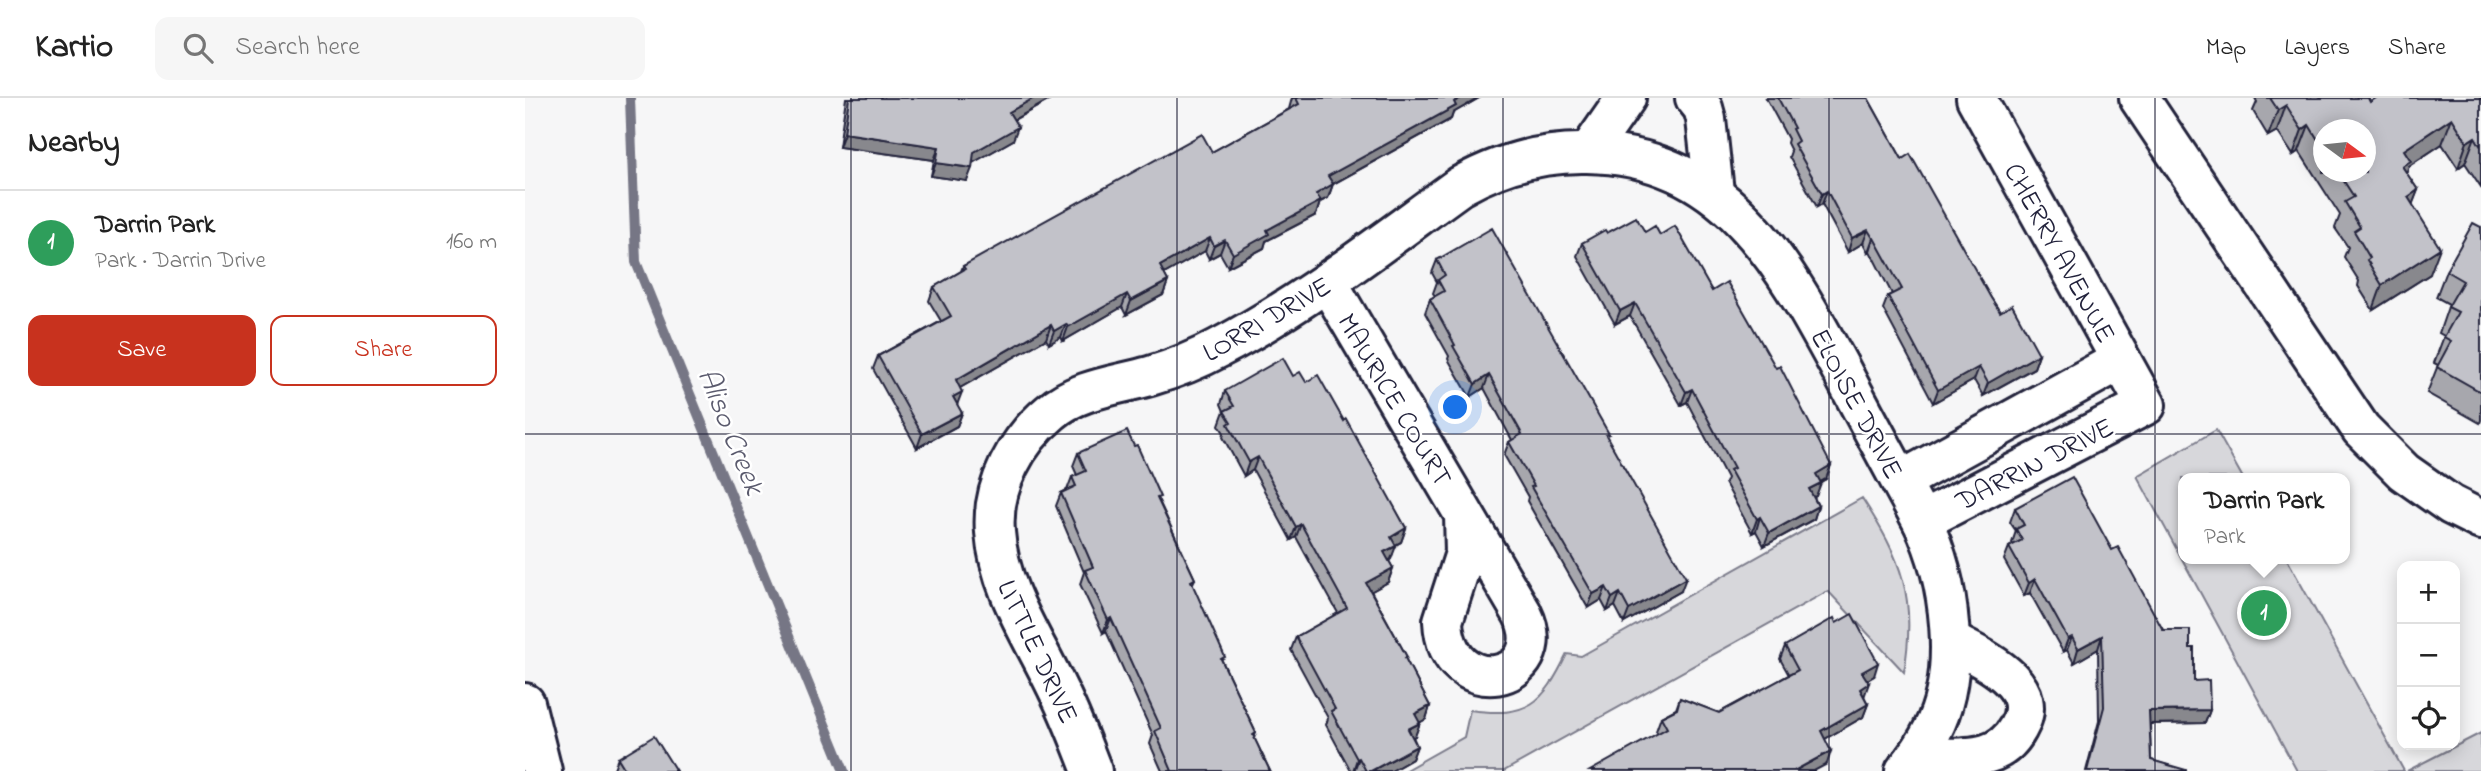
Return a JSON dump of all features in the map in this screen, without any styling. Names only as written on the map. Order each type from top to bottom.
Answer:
[{"type":"street","points":[[1588,153],[1626,98]]},
{"type":"street","points":[[1695,98],[1703,108],[1706,119],[1714,192]]},
{"type":"street","name":"CHERRY AVENUE","points":[[1976,98],[2146,405]]},
{"type":"street","points":[[2139,98],[2361,429],[2404,472],[2451,505],[2481,520]]},
{"type":"street","name":"LORRI DRIVE","points":[[995,528],[997,502],[1004,476],[1029,434],[1054,409],[1079,396],[1189,363],[1229,343],[1328,283],[1459,186],[1506,164],[1540,157],[1588,153],[1631,157],[1659,164]]},
{"type":"street","name":"ELOISE DRIVE","points":[[1659,164],[1714,192],[1740,215],[1763,241],[1801,296],[1932,541],[1940,572],[1950,640],[1949,668],[1933,729],[1910,765]]},
{"type":"street","name":"MAURICE COURT","points":[[1328,283],[1464,515]]},
{"type":"street","name":"DARRIN DRIVE","points":[[1901,481],[2121,360]]},
{"type":"street","name":"DARRIN DRIVE","points":[[1922,521],[2146,405]]},
{"type":"street","name":"LITTLE DRIVE","points":[[995,528],[997,553],[1012,598],[1059,691],[1092,771]]},
{"type":"street","points":[[1910,765],[1983,755],[1999,750],[2012,738],[2021,723],[2022,698],[2018,685],[2001,670],[1950,640]]},
{"type":"street","points":[[525,704],[542,771]]},
{"type":"shaded area","points":[[2216,430],[2240,473],[2178,473],[2178,552],[2137,476]]},
{"type":"shaded area","points":[[1862,498],[1887,541],[1903,580],[1909,622],[1904,672],[1828,591],[1504,771],[1404,771],[1464,737],[1470,710],[1506,712],[1531,704],[1550,685],[1567,654],[1581,656]]},
{"type":"shaded area","points":[[2185,564],[2290,564],[2404,771],[2297,771]]},
{"type":"shaded area","points":[[2481,733],[2481,771],[2407,771],[2448,750],[2460,750],[2460,744]]},
{"type":"building","points":[[849,98],[1034,98],[1009,112],[1018,127],[974,152],[972,168],[936,163],[939,147],[844,133]]},
{"type":"building","points":[[1296,98],[1461,98],[1454,102],[1456,106],[1328,176],[1333,184],[1316,194],[1321,201],[1267,230],[1269,234],[1233,254],[1225,240],[1214,246],[1210,238],[1160,266],[1168,281],[1131,301],[1127,294],[1068,327],[1066,324],[1054,331],[1051,325],[956,380],[962,392],[953,397],[962,413],[922,434],[878,356],[951,316],[934,287],[965,269],[963,266],[1202,134],[1212,152],[1299,104]]},
{"type":"building","points":[[1778,98],[1868,98],[1902,159],[1910,154],[2000,312],[2012,305],[2039,354],[1988,383],[1979,367],[1938,390],[1888,296],[1902,289],[1868,230],[1852,238],[1827,191],[1822,194],[1794,144],[1798,141],[1792,129],[1794,128]]},
{"type":"building","points":[[2270,98],[2368,98],[2370,102],[2376,98],[2481,98],[2481,147],[2475,137],[2467,142],[2452,118],[2404,150],[2411,161],[2402,166],[2418,190],[2408,197],[2440,248],[2382,285],[2354,231],[2360,227],[2345,202],[2354,197],[2344,182],[2376,182],[2376,119],[2313,119],[2313,132],[2309,125],[2302,130],[2286,105],[2278,110]]},
{"type":"building","points":[[1636,217],[1645,232],[1655,226],[1660,235],[1675,226],[1712,291],[1727,282],[1776,368],[1780,366],[1831,465],[1816,474],[1821,483],[1809,489],[1818,506],[1769,533],[1760,517],[1757,519],[1730,470],[1734,468],[1692,389],[1686,392],[1635,303],[1620,311],[1582,243]]},
{"type":"building","points":[[2473,223],[2481,227],[2481,392],[2437,367],[2451,341],[2444,337],[2458,312],[2448,307],[2463,281],[2446,271]]},
{"type":"building","points":[[1492,228],[1609,434],[1606,435],[1686,578],[1629,610],[1620,593],[1612,598],[1606,587],[1593,594],[1531,487],[1534,486],[1509,442],[1522,434],[1489,375],[1475,384],[1430,299],[1444,291],[1438,280],[1445,275],[1437,260]]},
{"type":"building","points":[[1283,358],[1293,376],[1300,372],[1306,382],[1318,375],[1344,421],[1346,419],[1406,528],[1391,537],[1396,546],[1384,552],[1393,568],[1366,583],[1407,657],[1405,658],[1430,706],[1415,714],[1420,723],[1408,729],[1417,746],[1371,771],[1366,771],[1359,758],[1357,759],[1331,711],[1335,709],[1296,637],[1347,608],[1301,524],[1296,527],[1258,457],[1249,462],[1228,424],[1231,422],[1224,411],[1234,406],[1225,391]]},
{"type":"building","points":[[1127,431],[1134,446],[1137,445],[1160,497],[1157,498],[1195,579],[1191,581],[1225,657],[1221,659],[1256,733],[1253,735],[1270,771],[1172,771],[1155,731],[1161,728],[1111,618],[1108,620],[1085,570],[1093,567],[1061,493],[1076,486],[1072,477],[1086,471],[1078,453]]},
{"type":"building","points":[[2072,477],[2112,550],[2118,547],[2163,630],[2190,630],[2190,648],[2194,648],[2194,681],[2209,680],[2210,710],[2149,711],[2151,760],[2186,771],[2087,771],[2104,707],[2102,636],[2078,649],[2072,637],[2068,639],[2035,579],[2029,583],[2009,547],[2022,540],[2016,529],[2024,525],[2015,508]]},
{"type":"building","points":[[1852,614],[1878,663],[1862,672],[1869,683],[1860,689],[1868,704],[1821,731],[1831,751],[1794,771],[1590,771],[1667,728],[1661,717],[1677,709],[1680,698],[1719,713],[1798,670],[1785,646],[1834,618],[1836,623]]},
{"type":"building","points":[[654,736],[676,771],[626,771],[618,758]]},
{"type":"waterway","name":"Aliso Creek","points":[[630,98],[636,262],[844,771]]},
{"type":"place","name":"Darrin Park","points":[[2264,613]]}]
